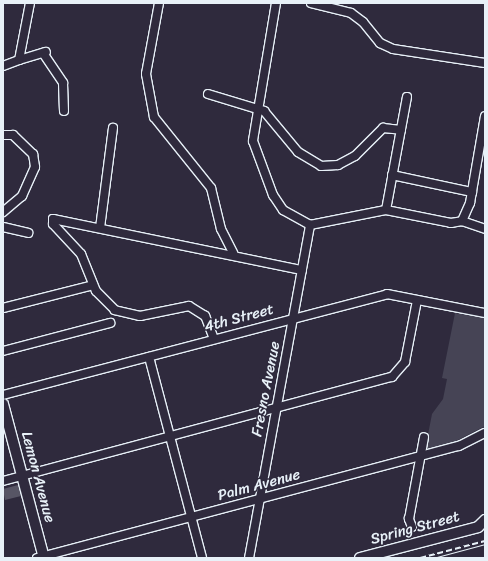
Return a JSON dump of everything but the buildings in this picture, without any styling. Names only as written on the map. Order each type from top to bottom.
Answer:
[{"type":"main road","name":"Lemon Avenue","points":[[3,404],[42,557]]},
{"type":"main road","name":"Spring Street","points":[[360,558],[483,525]]},
{"type":"street","points":[[19,60],[30,3]]},
{"type":"street","points":[[159,3],[146,74],[154,117],[211,188],[222,229],[233,254]]},
{"type":"street","points":[[276,3],[257,108],[253,141],[273,195],[288,214],[310,225],[386,210],[451,223],[462,221],[485,229]]},
{"type":"street","points":[[311,3],[351,13],[363,22],[380,43],[393,50],[485,63]]},
{"type":"street","points":[[3,66],[44,53],[63,83],[64,110]]},
{"type":"street","points":[[208,94],[257,108],[268,115],[298,152],[321,166],[338,165],[355,156],[383,128],[401,130]]},
{"type":"street","points":[[386,210],[408,97]]},
{"type":"street","points":[[462,221],[472,192],[485,116]]},
{"type":"street","points":[[100,228],[113,128]]},
{"type":"street","points":[[3,135],[12,135],[33,154],[35,167],[22,196],[3,212]]},
{"type":"street","points":[[392,175],[472,192]]},
{"type":"street","points":[[214,339],[207,319],[193,307],[181,305],[140,316],[126,315],[102,300],[93,285],[81,254],[53,224],[53,219],[233,254],[302,270]]},
{"type":"street","name":"Fresno Avenue","points":[[249,558],[310,225]]},
{"type":"street","points":[[3,227],[28,233]]},
{"type":"street","points":[[3,308],[93,285]]},
{"type":"street","name":"4th Street","points":[[3,395],[294,317],[387,294],[485,313]]},
{"type":"street","points":[[3,481],[392,377],[405,362],[417,300]]},
{"type":"street","points":[[3,351],[110,323]]},
{"type":"street","points":[[149,357],[202,558]]},
{"type":"street","name":"Palm Avenue","points":[[42,557],[459,446],[485,433]]},
{"type":"street","points":[[412,527],[409,519],[424,436]]},
{"type":"shaded area","points":[[455,313],[485,318],[485,426],[454,442],[425,450],[432,414],[443,399],[447,379],[442,378]]},
{"type":"tram line","points":[[433,558],[485,544]]},
{"type":"railway","points":[[420,558],[485,541]]}]
